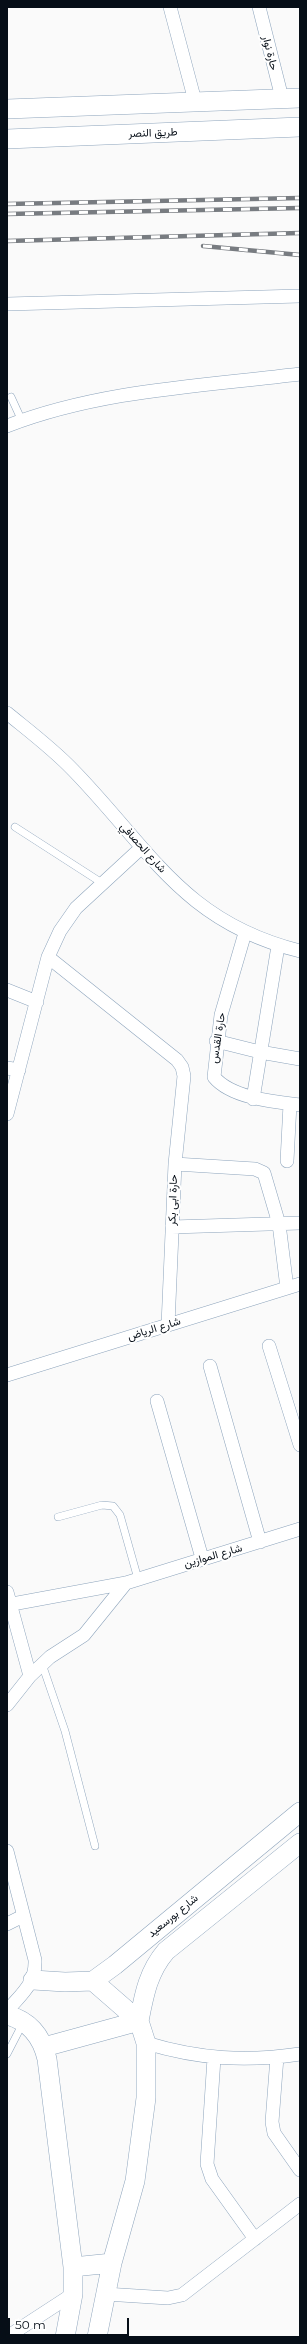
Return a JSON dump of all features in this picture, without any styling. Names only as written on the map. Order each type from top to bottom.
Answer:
[{"type":"main road","points":[[7,109],[291,98]]},
{"type":"main road","name":"طريق النصر","points":[[7,140],[300,127]]},
{"type":"main road","name":"شارع بورسعيد","points":[[93,1981],[115,1965],[300,1812]]},
{"type":"main road","name":"شارع بورسعيد","points":[[139,2021],[144,1993],[152,1971],[166,1951],[300,1843]]},
{"type":"main road","points":[[33,1980],[65,1982],[93,1981],[139,2021],[146,2043],[146,2098],[135,2181],[112,2263],[97,2337]]},
{"type":"main road","points":[[16,2018],[39,2037],[44,2046],[73,2267],[73,2294],[65,2337]]},
{"type":"main road","points":[[44,2046],[139,2021]]},
{"type":"main road","points":[[73,2267],[112,2263]]},
{"type":"street","points":[[170,7],[195,102]]},
{"type":"street","name":"حارة نوار","points":[[259,7],[291,98]]},
{"type":"street","points":[[7,304],[300,296]]},
{"type":"street","points":[[7,426],[44,412],[144,392],[300,374]]},
{"type":"street","name":"شارع الحصافي","points":[[7,713],[73,769],[141,848],[190,898],[209,912],[245,933],[278,946],[300,951]]},
{"type":"street","points":[[7,1114],[13,1069],[37,1002],[48,957],[67,919],[102,883],[141,848]]},
{"type":"street","name":"حارة القدس","points":[[245,933],[221,1015],[216,1041],[214,1077],[219,1082],[254,1099],[295,1105]]},
{"type":"street","points":[[254,1099],[260,1052],[278,946]]},
{"type":"street","name":"حارة ابى بكر","points":[[48,957],[177,1060],[182,1067],[184,1076],[174,1164],[168,1325]]},
{"type":"street","points":[[7,990],[37,1002]]},
{"type":"street","points":[[216,1041],[260,1052],[300,1059]]},
{"type":"street","points":[[287,1161],[295,1105]]},
{"type":"street","points":[[174,1164],[261,1170],[267,1180],[279,1224],[287,1288]]},
{"type":"street","points":[[172,1227],[300,1223]]},
{"type":"street","name":"شارع الرياض","points":[[7,1374],[300,1284]]},
{"type":"street","points":[[269,1346],[300,1445]]},
{"type":"street","points":[[210,1366],[260,1542]]},
{"type":"street","points":[[157,1401],[202,1558]]},
{"type":"street","name":"شارع الموازين","points":[[8,1601],[132,1581],[202,1558],[300,1529]]},
{"type":"street","points":[[7,1705],[30,1676],[42,1664],[84,1635],[132,1581]]},
{"type":"street","points":[[8,1601],[30,1676]]},
{"type":"street","points":[[7,1852],[35,1960],[33,1980],[7,2011]]},
{"type":"street","points":[[7,1924],[23,1916]]},
{"type":"street","points":[[146,2043],[184,2054],[214,2058],[277,2057],[300,2054]]},
{"type":"street","points":[[277,2057],[272,2122],[274,2133],[300,2170]]},
{"type":"street","points":[[214,2058],[207,2164],[208,2172],[255,2239]]},
{"type":"street","points":[[105,2294],[168,2298],[182,2295],[300,2204]]},
{"type":"street","points":[[7,2337],[73,2294]]},
{"type":"lane","points":[[11,397],[22,421]]},
{"type":"lane","points":[[15,828],[102,883]]},
{"type":"lane","points":[[58,1517],[102,1505],[113,1506],[120,1515],[132,1581]]},
{"type":"lane","points":[[42,1664],[66,1731],[95,1846]]},
{"type":"lane","points":[[7,2054],[16,2018]]},
{"type":"railway","points":[[7,204],[300,198]]},
{"type":"railway","points":[[7,214],[300,208]]},
{"type":"railway","points":[[7,241],[300,233]]},
{"type":"railway","points":[[203,246],[300,255]]}]
